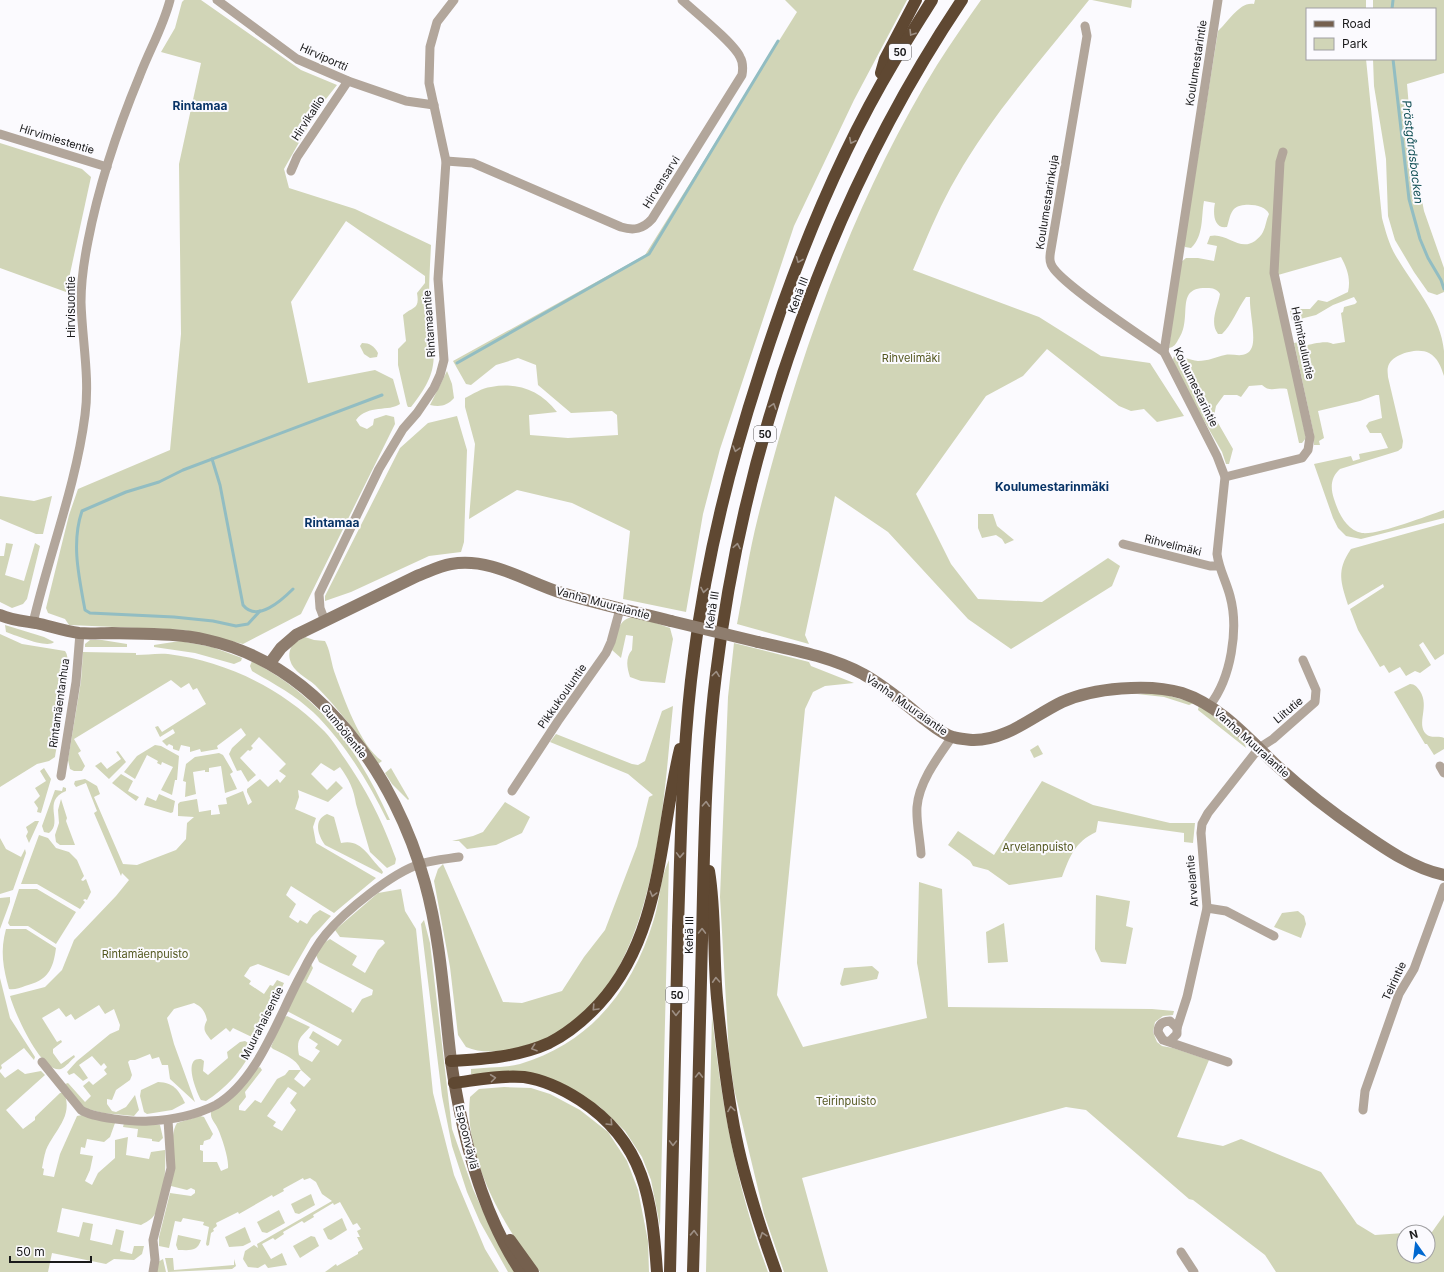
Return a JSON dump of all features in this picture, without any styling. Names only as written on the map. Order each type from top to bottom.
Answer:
[{"type":"highway","points":[[869,106],[885,59],[916,0]]},
{"type":"highway","name":"Kehä III","points":[[670,1272],[680,857],[688,718],[694,657],[704,591],[722,504],[748,409],[790,281],[823,202],[869,106],[893,62],[932,0]]},
{"type":"highway","name":"Kehä III","points":[[693,1272],[704,843],[708,770],[716,676],[728,594],[741,525],[756,462],[791,351],[846,211],[901,100],[962,0]]},
{"type":"highway","points":[[928,54],[972,0]]},
{"type":"highway","points":[[451,1061],[505,1056],[548,1043],[569,1032],[586,1018],[610,992],[632,954],[648,913],[657,880],[666,832],[674,773],[688,718]]},
{"type":"highway","points":[[704,843],[713,897],[716,996],[734,1128],[749,1188],[776,1272]]},
{"type":"highway","points":[[454,1083],[502,1076],[540,1080],[558,1087],[575,1097],[609,1121],[632,1153],[646,1190],[654,1229],[657,1272]]},
{"type":"main road","name":"Espoonväylä","points":[[451,1061],[464,1134],[474,1168],[489,1210],[512,1259],[521,1272]]},
{"type":"main road","name":"Espoonväylä","points":[[489,1210],[533,1272]]},
{"type":"street","name":"Hirvisuontie","points":[[33,623],[71,482],[84,420],[85,368],[81,301],[82,275],[89,236],[107,167],[140,74],[163,27],[170,0]]},
{"type":"street","name":"Hirviportti","points":[[217,0],[297,59],[348,81],[406,101],[434,105]]},
{"type":"street","name":"Rintamaantie","points":[[325,621],[320,608],[319,594],[394,442],[425,401],[440,375],[444,360],[438,279],[446,161],[429,83],[430,47],[437,22],[454,0]]},
{"type":"street","name":"Hirvensarvi","points":[[446,161],[473,163],[621,227],[636,230],[646,225],[652,219],[742,75],[743,68],[741,57],[734,47],[682,0]]},
{"type":"street","name":"Koulumestarintie","points":[[1210,706],[1220,692],[1228,670],[1234,615],[1230,596],[1218,566],[1217,543],[1225,477],[1217,456],[1164,352],[1218,0]]},
{"type":"street","name":"Koulumestarinkuja","points":[[1084,26],[1087,36],[1051,249],[1051,265],[1054,270],[1083,295],[1164,352]]},
{"type":"street","name":"Hirvikallio","points":[[291,171],[297,157],[348,81]]},
{"type":"street","name":"Hirvimiestentie","points":[[0,134],[107,167]]},
{"type":"street","name":"Helmitauluntie","points":[[1225,477],[1302,458],[1310,444],[1310,437],[1274,273],[1280,162],[1283,152]]},
{"type":"street","name":"Rihvelimäki","points":[[1123,544],[1210,566],[1218,566]]},
{"type":"street","name":"Vanha Muuralantie","points":[[270,663],[281,648],[296,635],[417,576],[437,568],[464,563],[478,564],[507,570],[562,593],[620,609],[831,660],[862,674],[885,687],[938,729],[952,737],[975,740],[1005,734],[1064,701],[1082,695],[1107,690],[1144,688],[1181,693],[1210,706],[1259,748],[1296,784],[1326,808],[1384,848],[1406,861],[1430,872],[1444,876]]},
{"type":"street","name":"Pikkukouluntie","points":[[512,791],[558,721],[606,653],[611,642],[620,609]]},
{"type":"street","name":"Gumbölentie","points":[[0,615],[80,633],[150,634],[207,640],[249,653],[270,663],[318,698],[351,736],[390,796],[420,864],[430,903],[436,938],[451,1061]]},
{"type":"street","name":"Rintamäentanhua","points":[[61,776],[76,682],[80,633]]},
{"type":"street","name":"Liitutie","points":[[1259,748],[1272,739],[1315,702],[1316,690],[1303,660]]},
{"type":"street","points":[[921,854],[917,808],[920,795],[930,772],[952,737]]},
{"type":"street","name":"Arvelantie","points":[[1177,1028],[1185,1004],[1207,908],[1201,847],[1202,824],[1208,813],[1259,748]]},
{"type":"street","name":"Muurahaisentie","points":[[42,1062],[85,1113],[142,1122],[168,1120],[204,1110],[216,1104],[237,1087],[256,1064],[304,969],[326,933],[349,912],[392,878],[420,864],[459,857]]},
{"type":"street","name":"Teirintie","points":[[1363,1110],[1365,1091],[1399,994],[1414,969],[1444,887]]},
{"type":"street","points":[[1207,908],[1226,912],[1274,936]]},
{"type":"street","points":[[1170,1041],[1177,1034],[1177,1028],[1170,1021],[1164,1022],[1159,1026],[1158,1035],[1163,1040],[1170,1041],[1228,1062]]},
{"type":"street","points":[[153,1272],[156,1260],[153,1240],[171,1168],[168,1120]]},
{"type":"street","points":[[1181,1252],[1194,1272]]},
{"type":"green space","points":[[184,0],[201,0],[301,70],[337,85],[318,109],[284,169],[289,188],[355,209],[431,245],[429,298],[434,353],[433,363],[427,383],[411,407],[408,407],[407,405],[398,365],[398,349],[406,341],[403,315],[417,305],[417,293],[425,283],[425,276],[346,221],[291,302],[308,383],[375,370],[393,379],[400,404],[390,408],[366,412],[356,420],[360,426],[367,429],[373,425],[374,419],[386,415],[394,417],[395,424],[301,614],[243,644],[184,630],[69,625],[65,619],[48,613],[46,608],[69,515],[78,489],[170,450],[181,334],[179,164],[201,63],[161,52],[175,28],[182,2]]},
{"type":"green space","points":[[785,0],[907,0],[854,100],[794,226],[720,449],[703,514],[686,612],[623,599],[630,531],[572,503],[517,490],[469,519],[475,444],[465,407],[465,398],[484,389],[501,386],[519,387],[536,393],[550,404],[557,412],[529,415],[530,435],[568,438],[618,435],[617,415],[612,411],[571,413],[538,385],[536,365],[518,358],[496,365],[471,385],[466,384],[453,361],[645,255],[797,12]]},
{"type":"green space","name":"Rihvelimäki","points":[[981,0],[1089,0],[1002,109],[970,154],[944,200],[913,270],[1039,317],[1101,356],[1150,363],[1184,416],[1157,422],[1144,409],[1131,411],[1119,406],[1047,349],[1023,376],[986,396],[916,494],[951,564],[978,599],[1042,602],[1108,558],[1120,566],[1112,586],[1011,649],[968,619],[888,532],[835,496],[805,635],[809,644],[737,624],[749,557],[773,458],[809,342],[830,284],[853,228],[879,172],[907,118],[937,65]]},
{"type":"green space","points":[[1092,0],[1132,0],[1131,8]]},
{"type":"green space","points":[[1255,0],[1366,0],[1366,8],[1306,8],[1306,60],[1366,60],[1382,218],[1393,251],[1427,304],[1438,327],[1444,351],[1444,376],[1437,360],[1432,355],[1424,351],[1412,351],[1399,355],[1390,362],[1388,377],[1403,441],[1402,448],[1398,451],[1340,469],[1333,479],[1332,490],[1340,515],[1351,528],[1362,533],[1370,533],[1391,528],[1444,510],[1444,518],[1361,539],[1346,536],[1338,528],[1333,518],[1314,464],[1351,456],[1353,461],[1360,459],[1359,454],[1388,448],[1381,433],[1370,433],[1366,426],[1369,422],[1382,418],[1379,395],[1318,411],[1324,438],[1319,441],[1320,445],[1314,445],[1314,435],[1294,343],[1303,341],[1304,346],[1323,342],[1333,344],[1345,342],[1341,313],[1343,312],[1344,307],[1357,302],[1354,297],[1333,305],[1316,315],[1292,321],[1290,311],[1293,309],[1310,309],[1318,300],[1327,302],[1348,292],[1348,274],[1341,257],[1278,275],[1271,272],[1306,438],[1302,443],[1299,443],[1287,389],[1268,389],[1262,385],[1249,386],[1241,397],[1237,395],[1224,395],[1216,406],[1214,416],[1233,449],[1229,464],[1226,464],[1222,452],[1187,391],[1173,360],[1174,356],[1198,361],[1209,360],[1225,355],[1244,355],[1250,351],[1252,347],[1253,336],[1250,297],[1246,297],[1225,331],[1222,334],[1218,334],[1215,330],[1214,320],[1220,294],[1215,289],[1207,288],[1197,289],[1190,293],[1187,298],[1182,331],[1176,344],[1169,348],[1180,263],[1186,258],[1198,258],[1214,261],[1217,246],[1207,244],[1210,236],[1222,237],[1244,244],[1249,244],[1255,241],[1263,232],[1269,214],[1263,208],[1258,206],[1242,205],[1234,209],[1227,227],[1222,227],[1215,219],[1215,203],[1204,201],[1198,238],[1191,248],[1185,247],[1184,244],[1218,31],[1239,9],[1249,4],[1254,4]]},
{"type":"green space","points":[[1373,0],[1444,0],[1444,73],[1407,84],[1413,154],[1424,211],[1444,268],[1444,292],[1437,295],[1428,292],[1414,272],[1395,240],[1388,216],[1386,159],[1374,86],[1373,60],[1436,60],[1436,8],[1373,8]]},
{"type":"green space","points":[[0,143],[82,169],[91,177],[66,292],[0,268]]},
{"type":"green space","points":[[362,343],[370,344],[378,353],[377,357],[370,358],[364,354],[360,346]]},
{"type":"green space","points":[[447,371],[452,384],[454,398],[449,403],[443,405],[430,405]]},
{"type":"green space","points":[[457,416],[467,450],[464,542],[461,552],[429,556],[351,592],[325,601],[325,596],[400,448],[428,423]]},
{"type":"green space","points":[[0,496],[34,501],[52,496],[43,534],[36,534],[0,519]]},
{"type":"green space","points":[[978,514],[993,514],[997,526],[1014,540],[1005,544],[1002,539],[996,535],[982,538],[978,528]]},
{"type":"green space","points":[[1444,523],[1444,654],[1435,660],[1423,642],[1419,645],[1431,665],[1420,673],[1415,671],[1406,676],[1400,667],[1389,673],[1384,665],[1380,667],[1358,630],[1350,609],[1384,587],[1383,584],[1348,605],[1343,590],[1341,577],[1343,564],[1351,549]]},
{"type":"green space","points":[[6,543],[13,544],[5,575],[24,581],[35,543],[40,546],[27,599],[23,604],[12,608],[0,602],[0,556],[4,556]]},
{"type":"green space","points":[[632,617],[647,620],[670,628],[673,639],[665,683],[641,681],[630,677],[627,667],[628,656],[632,650],[633,636],[626,635],[621,658],[612,650],[620,625]]},
{"type":"green space","points":[[5,625],[44,637],[54,642],[45,644],[23,638],[6,632]]},
{"type":"green space","points":[[0,634],[22,644],[65,651],[68,658],[68,670],[65,701],[55,757],[49,761],[37,764],[0,787]]},
{"type":"green space","points":[[305,637],[325,641],[327,644],[334,671],[347,707],[366,744],[382,761],[378,764],[340,713],[315,685],[294,668],[289,655],[291,648],[295,643]]},
{"type":"green space","points":[[90,640],[102,640],[127,644],[127,647],[85,647],[85,644]]},
{"type":"green space","points":[[180,641],[212,647],[242,658],[241,661],[234,664],[195,653],[154,647],[154,645]]},
{"type":"green space","name":"Teirinpuisto","points":[[734,643],[809,662],[811,666],[854,683],[825,686],[813,692],[805,709],[777,995],[803,1047],[927,1018],[917,963],[919,882],[942,889],[948,1007],[1152,1009],[1174,1011],[1173,1015],[1163,1016],[1155,1022],[1153,1032],[1157,1042],[1162,1046],[1173,1048],[1209,1060],[1177,1137],[1223,1146],[1241,1139],[1321,1172],[1357,1224],[1375,1235],[1396,1234],[1396,1264],[1436,1264],[1436,1226],[1444,1215],[1444,1272],[1276,1272],[1265,1255],[1193,1200],[1189,1199],[1086,1110],[1066,1107],[802,1178],[828,1272],[784,1272],[764,1214],[734,1089],[729,1054],[720,897],[728,697]]},
{"type":"green space","name":"Rintamäenpuisto","points":[[83,652],[136,653],[136,655],[168,654],[189,658],[231,670],[270,689],[305,714],[328,735],[337,747],[361,783],[374,807],[396,859],[395,864],[387,868],[370,852],[354,794],[348,780],[340,767],[334,771],[321,763],[311,774],[327,790],[336,781],[343,788],[328,802],[298,790],[299,797],[295,809],[316,818],[313,827],[316,843],[376,878],[334,913],[291,886],[286,895],[296,904],[289,917],[298,923],[300,920],[307,924],[313,915],[320,910],[331,916],[311,938],[289,976],[258,964],[250,967],[244,976],[251,981],[249,984],[264,994],[270,985],[273,986],[277,980],[284,983],[258,1040],[233,1028],[230,1032],[226,1028],[211,1040],[205,1031],[207,1020],[205,1014],[199,1006],[194,1003],[174,1009],[167,1018],[174,1044],[195,1102],[170,1079],[168,1065],[162,1065],[159,1057],[152,1059],[150,1054],[128,1062],[132,1075],[130,1080],[116,1090],[112,1100],[107,1099],[107,1104],[112,1111],[116,1112],[126,1107],[135,1095],[139,1110],[134,1116],[103,1113],[84,1108],[65,1084],[68,1083],[85,1102],[91,1096],[83,1086],[89,1081],[93,1085],[107,1074],[104,1070],[107,1067],[104,1063],[101,1066],[92,1056],[79,1065],[88,1078],[83,1081],[74,1073],[69,1075],[67,1072],[77,1061],[110,1034],[119,1030],[120,1025],[114,1009],[105,1014],[99,1005],[75,1020],[71,1014],[66,1017],[59,1008],[42,1018],[57,1042],[61,1040],[62,1042],[53,1049],[53,1053],[61,1064],[74,1055],[75,1057],[61,1069],[53,1068],[45,1062],[37,1052],[23,1027],[10,996],[45,987],[62,970],[74,940],[116,896],[129,880],[122,873],[121,876],[94,813],[97,811],[86,783],[76,787],[74,784],[75,781],[85,779],[97,786],[100,794],[94,797],[123,864],[137,865],[176,850],[186,839],[187,823],[194,817],[178,816],[178,804],[180,802],[197,799],[199,812],[211,810],[211,815],[220,814],[218,805],[227,804],[226,798],[243,791],[248,805],[252,802],[247,789],[260,779],[268,787],[277,779],[280,783],[286,776],[279,771],[286,764],[259,737],[251,746],[253,748],[250,751],[248,750],[240,758],[256,775],[248,782],[241,770],[237,771],[229,754],[232,748],[246,735],[241,728],[217,746],[218,749],[201,752],[200,749],[190,752],[190,747],[181,745],[179,751],[173,749],[173,746],[169,744],[167,746],[162,741],[175,733],[173,729],[160,737],[155,727],[158,726],[162,732],[206,704],[197,688],[193,690],[189,683],[181,688],[171,680],[74,739],[81,751],[78,753],[85,766],[82,771],[74,771],[70,769],[68,760],[81,681]]},
{"type":"green space","points":[[252,661],[277,676],[298,692],[318,709],[335,728],[364,770],[390,820],[387,820],[372,791],[335,736],[313,712],[299,700],[252,671],[250,666]]},
{"type":"green space","points":[[1410,684],[1417,687],[1423,697],[1423,730],[1430,736],[1444,738],[1444,749],[1434,755],[1427,744],[1425,744],[1394,692]]},
{"type":"green space","points":[[1137,694],[1163,694],[1194,703],[1189,705],[1164,697]]},
{"type":"green space","points":[[1199,705],[1234,731],[1240,737],[1246,748],[1198,710]]},
{"type":"green space","points":[[673,706],[664,798],[656,850],[645,900],[628,948],[604,990],[573,1023],[531,1044],[507,1050],[490,1052],[474,1050],[466,1047],[458,1035],[450,967],[434,881],[438,869],[443,864],[503,1002],[522,1003],[562,991],[584,957],[605,930],[637,846],[649,797],[653,795],[628,774],[550,742],[556,734],[638,765],[645,761],[662,711]]},
{"type":"green space","points":[[155,745],[161,746],[179,756],[177,780],[175,780],[172,795],[161,790],[173,767],[162,762],[161,765],[157,763],[158,761],[147,755],[135,779],[124,772],[137,756]]},
{"type":"green space","points":[[1038,745],[1043,754],[1034,758],[1030,750]]},
{"type":"green space","points":[[118,751],[126,762],[109,779],[95,766],[101,762],[107,769],[121,759],[116,752]]},
{"type":"green space","points":[[219,753],[223,755],[233,772],[230,774],[237,789],[225,793],[221,766],[209,768],[209,772],[205,772],[205,770],[193,772],[196,794],[185,797],[186,782],[183,781],[186,764],[195,757]]},
{"type":"green space","points":[[44,768],[51,779],[41,813],[37,812],[38,808],[34,802],[40,796],[35,788],[46,781],[40,771]]},
{"type":"green space","points":[[391,768],[409,799],[408,800],[392,784],[385,773]]},
{"type":"green space","points":[[121,774],[133,781],[128,791],[139,797],[136,801],[112,783]]},
{"type":"green space","name":"Arvelanpuisto","points":[[1042,781],[1093,805],[1170,823],[1195,823],[1193,843],[1184,842],[1184,833],[1098,821],[1096,832],[1083,840],[1074,850],[1062,877],[1009,885],[988,870],[973,866],[970,861],[948,845],[958,831],[994,855]]},
{"type":"green space","points":[[63,787],[66,788],[66,791],[59,795],[55,800],[53,828],[49,833],[44,832],[42,826],[55,790],[62,791]]},
{"type":"green space","points":[[159,794],[175,801],[173,812],[171,813],[144,805],[147,797],[156,801]]},
{"type":"green space","points":[[61,799],[67,818],[66,821],[75,845],[60,845],[56,842],[55,835],[59,823],[58,810]]},
{"type":"green space","points":[[505,802],[530,817],[522,833],[496,845],[467,849],[459,841],[452,841],[483,832]]},
{"type":"green space","points":[[327,814],[334,817],[341,843],[354,843],[359,846],[381,869],[383,872],[382,874],[325,845],[320,837],[318,824]]},
{"type":"green space","points":[[35,821],[39,821],[29,843],[26,836],[28,832],[26,827]]},
{"type":"green space","points":[[39,835],[48,838],[56,848],[69,852],[77,860],[84,876],[81,880],[83,881],[86,879],[91,892],[87,900],[83,900],[85,902],[80,909],[37,884],[21,884]]},
{"type":"green space","points":[[0,838],[6,849],[21,857],[25,849],[26,853],[13,890],[0,894]]},
{"type":"green space","points":[[669,860],[660,1226],[651,1180],[642,1157],[625,1131],[600,1107],[563,1084],[475,1075],[471,1074],[471,1069],[520,1064],[545,1055],[568,1042],[588,1027],[606,1010],[621,990],[634,968],[645,944],[656,912],[664,874]]},
{"type":"green space","points":[[19,889],[37,889],[76,912],[56,944],[28,926],[10,926],[8,923]]},
{"type":"green space","points":[[401,889],[405,911],[416,929],[433,1093],[454,1175],[485,1249],[499,1272],[325,1272],[336,1264],[337,1266],[358,1254],[358,1252],[363,1249],[357,1237],[360,1237],[357,1231],[361,1229],[357,1223],[353,1225],[340,1202],[334,1205],[333,1203],[313,1215],[314,1217],[304,1223],[302,1221],[283,1232],[284,1234],[275,1240],[273,1238],[262,1244],[271,1259],[282,1253],[287,1265],[268,1268],[265,1264],[258,1268],[248,1267],[243,1259],[245,1251],[254,1245],[258,1248],[257,1244],[332,1201],[322,1194],[316,1182],[310,1178],[304,1180],[303,1178],[283,1189],[284,1191],[273,1197],[272,1195],[239,1214],[238,1212],[216,1223],[217,1226],[211,1233],[209,1245],[207,1246],[206,1244],[209,1227],[203,1225],[204,1222],[183,1218],[181,1222],[175,1221],[169,1248],[159,1246],[159,1237],[170,1193],[191,1196],[195,1193],[195,1190],[191,1188],[187,1190],[171,1186],[172,1143],[177,1123],[200,1116],[204,1117],[213,1134],[210,1139],[204,1141],[203,1145],[200,1145],[200,1150],[203,1151],[203,1162],[217,1162],[221,1171],[228,1168],[223,1143],[218,1129],[212,1119],[211,1112],[260,1067],[262,1070],[245,1092],[246,1097],[239,1106],[239,1110],[245,1111],[255,1100],[261,1103],[277,1079],[285,1075],[289,1070],[301,1070],[293,1059],[271,1047],[283,1018],[287,1016],[310,1027],[300,1039],[298,1050],[299,1055],[312,1062],[320,1051],[315,1048],[318,1044],[309,1038],[313,1031],[338,1046],[342,1040],[287,1011],[311,964],[313,968],[306,982],[352,1009],[351,1011],[353,1013],[362,999],[372,995],[373,990],[319,962],[316,955],[322,944],[330,939],[357,956],[352,965],[365,973],[378,950],[385,943],[383,940],[340,937],[335,930],[378,893]],"holes":[[[301,1070],[311,1079],[304,1087],[294,1079]],[[288,1087],[297,1093],[290,1103],[296,1110],[282,1131],[273,1126],[276,1122],[267,1116]]]},
{"type":"green space","points":[[1096,895],[1130,901],[1126,926],[1133,928],[1126,964],[1101,962],[1095,949]]},
{"type":"green space","points":[[10,897],[10,902],[0,929],[0,898]]},
{"type":"green space","points":[[1298,911],[1304,916],[1306,924],[1301,938],[1274,927],[1282,913]]},
{"type":"green space","points":[[424,920],[430,943],[452,1129],[473,1189],[487,1220],[516,1272],[508,1272],[480,1222],[467,1192],[452,1146],[442,1096],[421,924]]},
{"type":"green space","points":[[1004,923],[1008,962],[988,963],[986,932]]},
{"type":"green space","points":[[6,929],[26,929],[56,948],[51,968],[39,981],[17,989],[9,989],[3,959],[3,945]]},
{"type":"green space","points":[[872,966],[879,972],[877,979],[842,986],[840,984],[844,968]]},
{"type":"green space","points":[[0,978],[10,1018],[35,1057],[34,1060],[24,1048],[1,1065],[2,1068],[0,1070]]},
{"type":"green space","points":[[712,1015],[720,1081],[732,1145],[747,1209],[768,1272],[706,1272]]},
{"type":"green space","points":[[245,1041],[250,1044],[252,1049],[239,1071],[220,1091],[206,1101],[201,1100],[193,1080],[192,1068],[195,1060],[201,1059],[204,1061],[203,1071],[208,1075],[228,1058],[227,1052],[240,1042]]},
{"type":"green space","points":[[18,1069],[25,1074],[41,1071],[45,1075],[6,1110],[23,1129],[35,1120],[35,1117],[60,1093],[64,1093],[66,1101],[67,1109],[65,1116],[46,1150],[42,1168],[44,1169],[43,1175],[54,1177],[60,1154],[77,1116],[82,1115],[115,1123],[110,1137],[104,1142],[87,1139],[85,1148],[81,1147],[80,1154],[93,1156],[90,1170],[85,1181],[92,1185],[98,1173],[115,1158],[115,1140],[128,1137],[126,1155],[149,1159],[151,1152],[165,1150],[165,1176],[160,1204],[152,1218],[141,1225],[62,1208],[57,1232],[79,1237],[83,1222],[93,1224],[90,1240],[112,1245],[116,1229],[124,1231],[120,1251],[132,1254],[134,1246],[144,1246],[142,1254],[134,1260],[114,1259],[106,1264],[52,1253],[48,1272],[0,1272],[0,1072],[5,1078]]},
{"type":"green space","points":[[158,1082],[172,1085],[180,1094],[185,1103],[172,1110],[147,1114],[144,1112],[140,1096],[141,1090]]},
{"type":"green space","points":[[504,1087],[531,1088],[550,1094],[580,1110],[608,1132],[627,1161],[638,1190],[648,1241],[649,1272],[540,1272],[526,1255],[500,1213],[489,1190],[473,1143],[470,1119],[470,1097],[479,1089]]},
{"type":"green space","points":[[124,1123],[160,1125],[163,1138],[159,1142],[152,1141],[152,1139],[137,1137],[138,1129],[123,1127]]},
{"type":"green space","points":[[311,1194],[315,1205],[299,1214],[295,1213],[291,1204]]},
{"type":"green space","points":[[279,1210],[285,1223],[267,1233],[262,1232],[257,1222]]},
{"type":"green space","points":[[342,1218],[347,1230],[331,1240],[328,1239],[323,1229]]},
{"type":"green space","points":[[245,1227],[251,1242],[243,1246],[229,1247],[225,1237]]},
{"type":"green space","points":[[178,1235],[201,1240],[197,1247],[192,1250],[178,1250],[176,1245]]},
{"type":"green space","points":[[311,1236],[315,1237],[319,1246],[300,1258],[293,1246]]},
{"type":"green space","points":[[165,1258],[173,1258],[174,1270],[234,1265],[234,1259],[236,1266],[232,1269],[168,1272]]},
{"type":"green space","points":[[163,1259],[166,1272],[155,1272],[158,1262]]},
{"type":"waterway","name":"Prästgårdsbacken","points":[[1392,8],[1393,0]]},
{"type":"waterway","points":[[457,363],[649,254],[778,41]]},
{"type":"waterway","name":"Prästgårdsbacken","points":[[1393,60],[1409,199],[1420,239],[1444,289]]},
{"type":"waterway","points":[[260,611],[248,624],[236,626],[213,621],[174,617],[90,613],[85,610],[77,560],[77,535],[82,511],[126,492],[159,482],[183,470],[382,395]]},
{"type":"waterway","points":[[212,459],[220,485],[243,605],[249,610],[255,612],[262,611],[276,604],[293,589]]},
{"type":"district","name":"Rintamaa","points":[[200,105]]},
{"type":"district","name":"Koulumestarinmäki","points":[[1052,486]]},
{"type":"district","name":"Rintamaa","points":[[332,522]]}]
